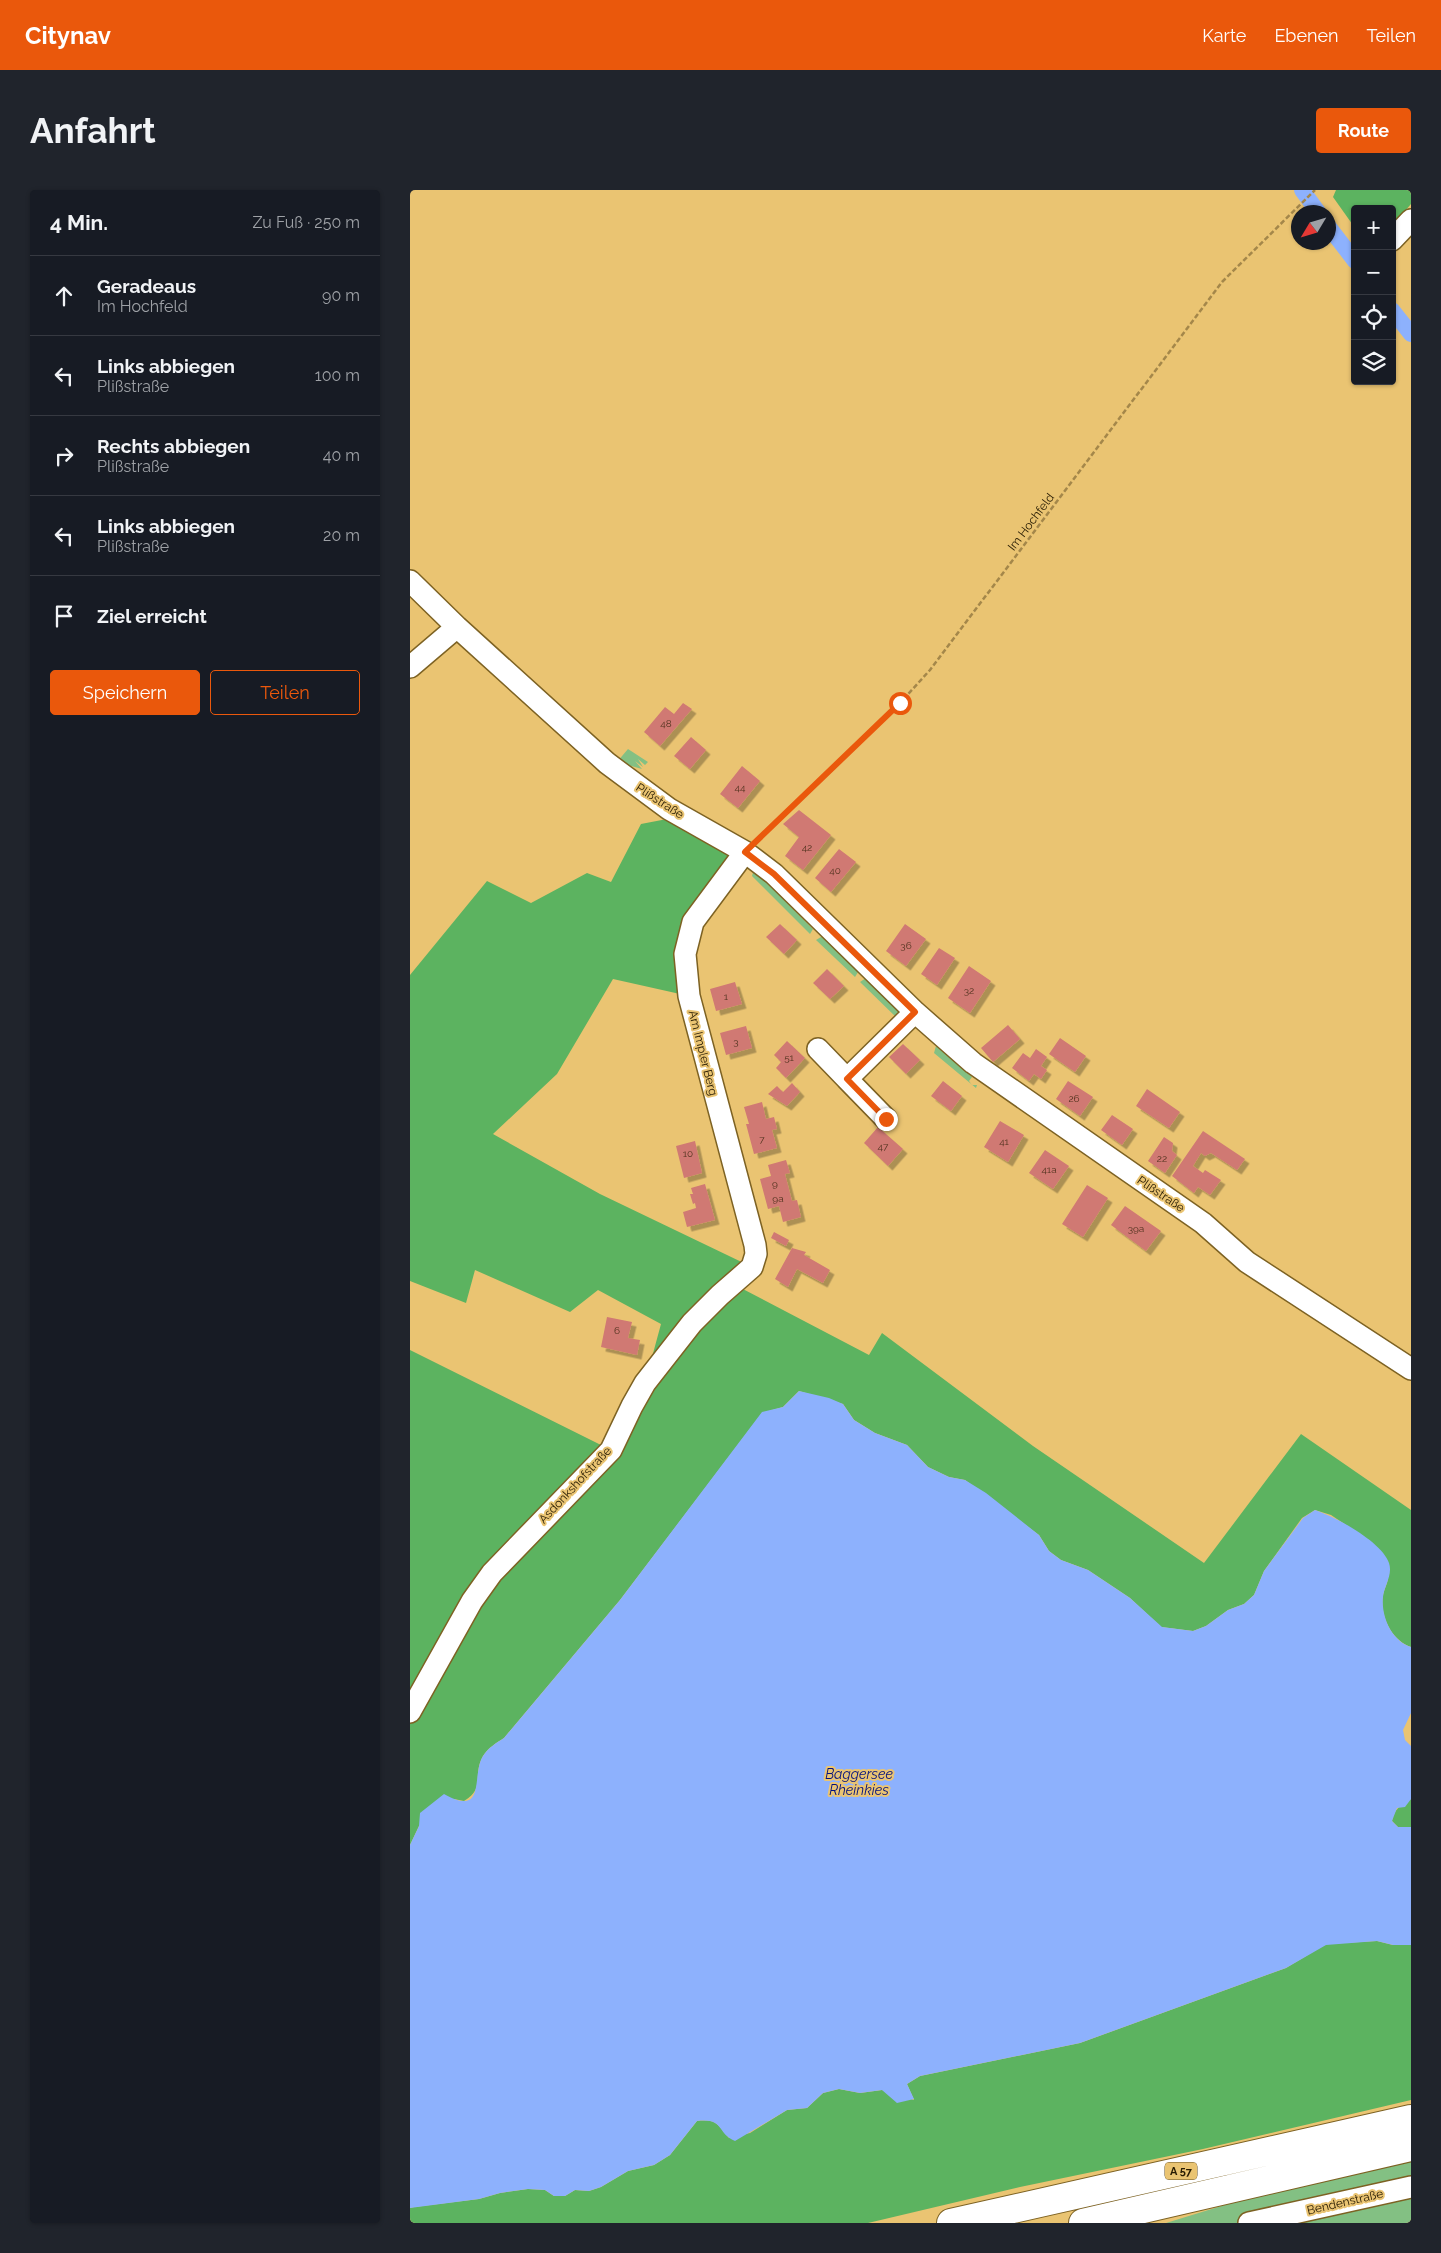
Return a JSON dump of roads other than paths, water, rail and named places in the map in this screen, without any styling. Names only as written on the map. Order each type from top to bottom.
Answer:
[{"type":"highway","name":"A 57","points":[[951,2223],[1411,2119]]},
{"type":"highway","name":"A 57","points":[[1083,2223],[1411,2147]]},
{"type":"street","points":[[1396,236],[1411,220]]},
{"type":"street","name":"Plißstraße","points":[[410,582],[457,627],[633,784],[669,809],[745,852],[774,874],[915,1012],[973,1063],[1202,1223],[1247,1262],[1411,1369]]},
{"type":"street","points":[[410,667],[457,627]]},
{"type":"street","name":"Am Impler Berg","points":[[745,852],[693,922],[685,954],[689,996],[755,1245],[756,1254],[752,1267]]},
{"type":"street","points":[[847,1079],[915,1012]]},
{"type":"street","points":[[818,1049],[886,1119]]},
{"type":"street","name":"Asdonkshofstraße","points":[[410,1712],[472,1601],[492,1573],[611,1450],[645,1383],[692,1323],[752,1267]]},
{"type":"street","name":"Bendenstraße","points":[[1249,2223],[1411,2187]]},
{"type":"water","name":"Baggersee Rheinkies","points":[[799,1391],[829,1398],[843,1404],[854,1420],[875,1433],[907,1445],[928,1467],[949,1477],[965,1480],[986,1493],[1039,1535],[1049,1551],[1061,1560],[1088,1570],[1130,1598],[1162,1627],[1193,1631],[1206,1626],[1228,1610],[1244,1604],[1254,1595],[1264,1571],[1303,1518],[1315,1510],[1346,1524],[1377,1547],[1385,1555],[1390,1567],[1383,1597],[1386,1620],[1393,1634],[1404,1644],[1411,1647],[1411,1713],[1403,1730],[1405,1740],[1411,1746],[1411,1799],[1405,1807],[1397,1808],[1392,1821],[1398,1827],[1411,1827],[1411,1945],[1393,1945],[1377,1941],[1326,1945],[1286,1968],[1080,2043],[920,2076],[907,2084],[914,2099],[897,2103],[882,2090],[860,2093],[839,2089],[823,2093],[807,2108],[787,2110],[735,2141],[729,2138],[716,2124],[697,2121],[670,2155],[654,2165],[628,2171],[601,2187],[589,2191],[575,2190],[565,2196],[554,2196],[545,2190],[528,2189],[500,2193],[479,2199],[410,2208],[410,1845],[419,1826],[420,1813],[444,1794],[458,1800],[467,1801],[472,1798],[480,1764],[485,1753],[504,1738],[620,1600],[762,1412],[783,1407]]},
{"type":"waterway","points":[[1302,190],[1313,205]]},
{"type":"waterway","points":[[1336,236],[1351,256]]},
{"type":"waterway","points":[[1396,315],[1411,334]]}]
